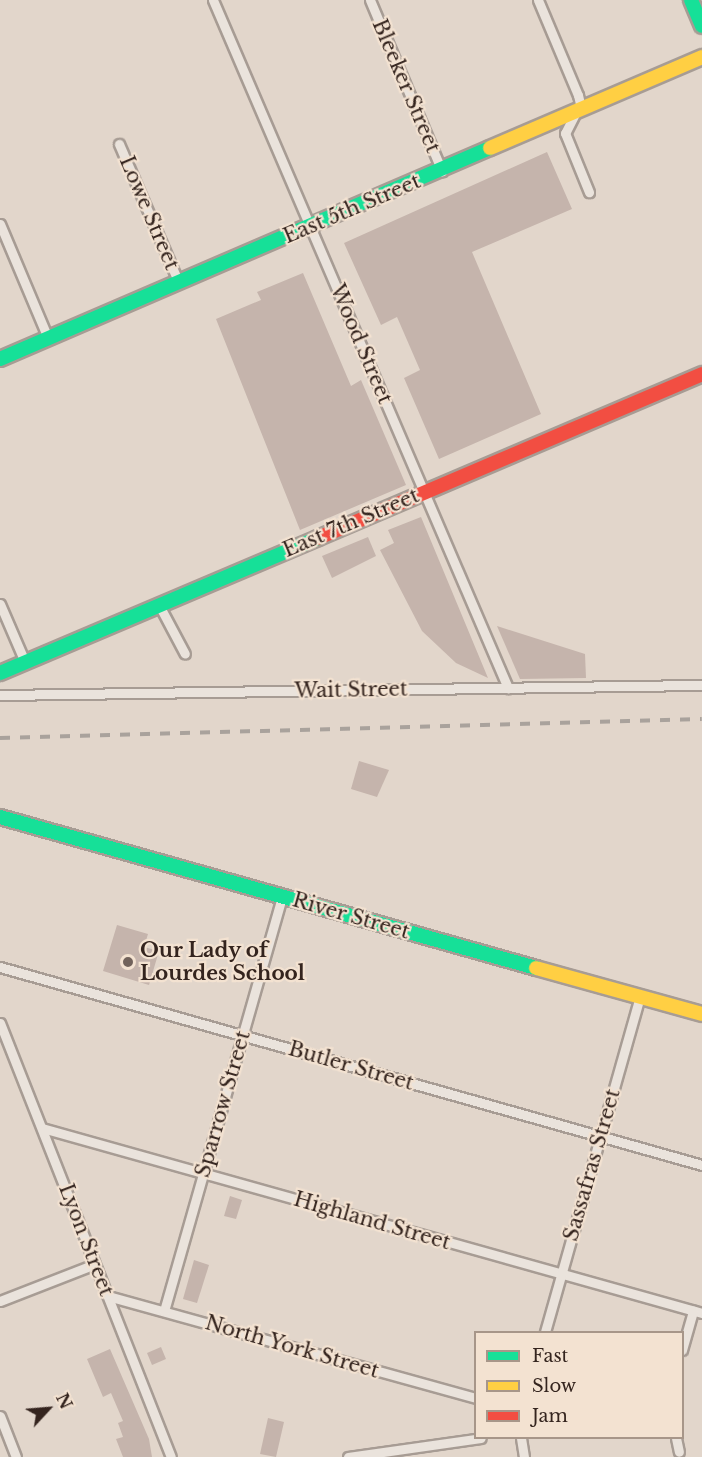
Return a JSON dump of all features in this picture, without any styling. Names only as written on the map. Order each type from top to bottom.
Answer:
[{"type":"street","name":"Wood Street","points":[[213,0],[508,688]]},
{"type":"street","name":"Bleeker Street","points":[[370,0],[442,171]]},
{"type":"street","points":[[538,0],[578,95],[575,113],[565,133],[589,192]]},
{"type":"street","points":[[691,0],[702,26]]},
{"type":"street","name":"East 5th Street","points":[[0,359],[442,171],[702,57]]},
{"type":"street","name":"Lowe Street","points":[[119,144],[179,283]]},
{"type":"street","points":[[0,224],[48,338]]},
{"type":"street","name":"East 7th Street","points":[[0,673],[702,374]]},
{"type":"street","points":[[0,604],[25,662]]},
{"type":"street","points":[[159,605],[185,654]]},
{"type":"street","name":"Wait Street","points":[[0,695],[702,685]]},
{"type":"street","name":"River Street","points":[[0,817],[702,1014]]},
{"type":"street","name":"Sparrow Street","points":[[164,1311],[282,896]]},
{"type":"street","name":"Butler Street","points":[[0,967],[702,1165]]},
{"type":"street","name":"Sassafras Street","points":[[545,1331],[640,997]]},
{"type":"street","name":"Lyon Street","points":[[0,1025],[171,1457]]},
{"type":"street","name":"Highland Street","points":[[42,1128],[698,1312]]},
{"type":"street","points":[[0,1301],[96,1264]]},
{"type":"street","name":"North York Street","points":[[108,1296],[474,1397]]},
{"type":"street","points":[[684,1345],[698,1312]]},
{"type":"street","points":[[0,1416],[16,1457]]},
{"type":"street","points":[[348,1457],[474,1438]]},
{"type":"street","points":[[522,1439],[525,1457]]},
{"type":"street","points":[[676,1439],[679,1452]]},
{"type":"building","points":[[547,152],[572,209],[472,252],[541,414],[439,459],[404,378],[420,370],[397,317],[381,325],[344,243]]},
{"type":"building","points":[[303,273],[351,386],[361,380],[406,485],[300,530],[216,319],[261,300],[257,292]]},
{"type":"building","points":[[421,517],[488,678],[456,663],[422,631],[380,550],[394,543],[388,530]]},
{"type":"building","points":[[368,537],[376,556],[332,578],[322,556]]},
{"type":"building","points":[[497,626],[585,654],[586,678],[520,679]]},
{"type":"building","points":[[359,761],[389,770],[377,797],[351,789]]},
{"type":"building","points":[[117,925],[148,934],[144,947],[159,951],[149,985],[103,971]]},
{"type":"building","points":[[230,1196],[242,1200],[236,1219],[224,1216]]},
{"type":"building","points":[[194,1260],[209,1265],[197,1303],[183,1299]]},
{"type":"building","points":[[161,1347],[166,1359],[152,1365],[147,1353]]},
{"type":"building","points":[[110,1349],[149,1439],[152,1457],[123,1457],[116,1439],[123,1437],[118,1423],[123,1421],[111,1393],[103,1397],[87,1359]]},
{"type":"building","points":[[268,1418],[284,1422],[276,1457],[260,1454]]},
{"type":"railway","points":[[0,738],[702,719]]},
{"type":"traffic: fast","points":[[691,0],[702,26]]},
{"type":"traffic: fast","points":[[0,359],[490,148]]},
{"type":"traffic: fast","points":[[0,673],[318,538]]},
{"type":"traffic: fast","points":[[0,817],[536,968]]},
{"type":"traffic: slow","points":[[490,148],[702,57]]},
{"type":"traffic: slow","points":[[536,968],[702,1014]]},
{"type":"traffic: jam","points":[[318,538],[702,374]]},
{"type":"place","name":"Our Lady of Lourdes School","points":[[128,962]]}]
